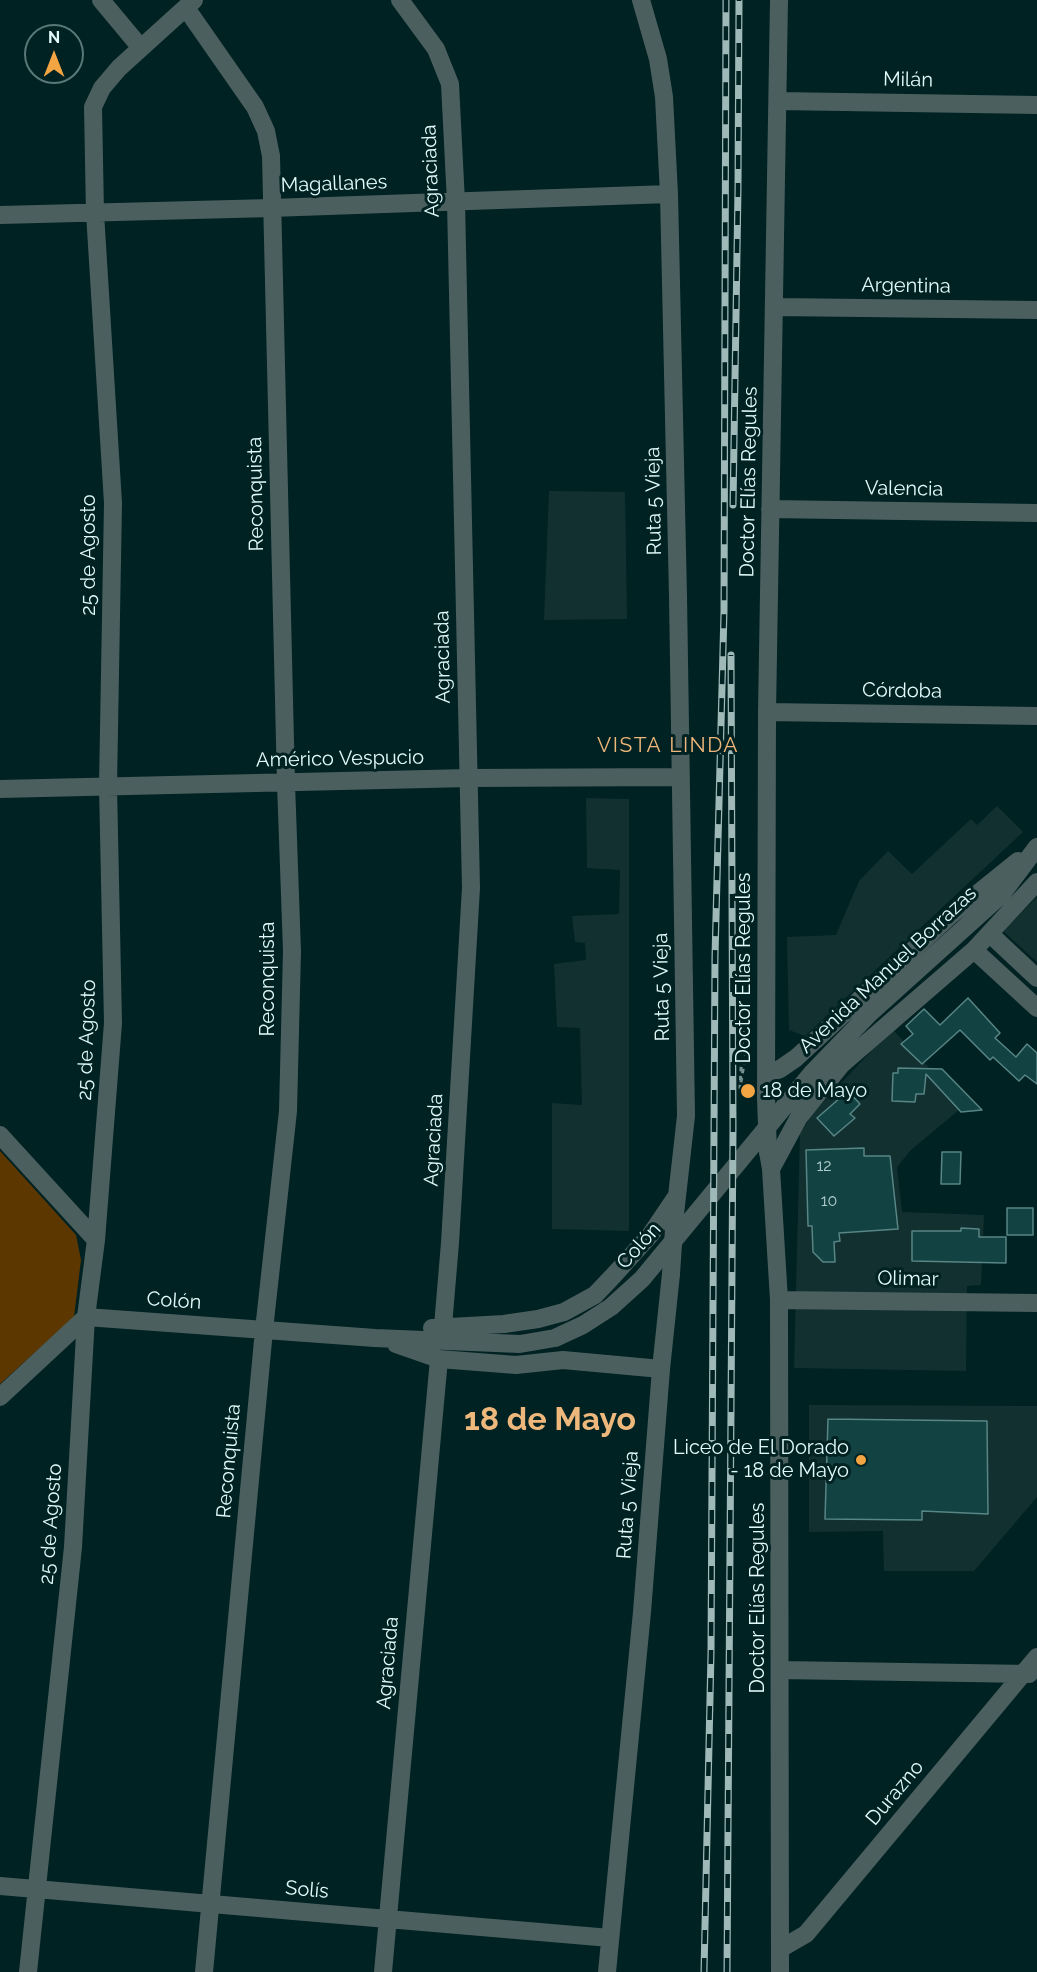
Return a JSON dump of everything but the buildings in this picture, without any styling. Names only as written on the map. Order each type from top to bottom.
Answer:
[{"type":"street","points":[[101,0],[141,48],[190,4]]},
{"type":"street","name":"Agraciada","points":[[400,0],[436,49],[450,84],[456,202],[471,888],[443,1326]]},
{"type":"street","name":"Ruta 5 Vieja","points":[[607,1972],[642,1612],[675,1214],[686,1116],[669,194],[663,88],[658,59],[641,0]]},
{"type":"street","name":"Doctor Elías Regules","points":[[779,0],[765,937],[766,1098],[779,1300],[780,1972]]},
{"type":"street","name":"Reconquista","points":[[190,4],[255,107],[266,131],[272,156],[271,208],[292,951],[288,1111],[264,1330],[204,1972]]},
{"type":"street","name":"25 de Agosto","points":[[27,1972],[73,1547],[86,1317],[96,1240],[113,1023],[108,786],[113,503],[95,213],[93,107],[102,88],[141,48]]},
{"type":"street","name":"Milán","points":[[778,101],[1037,105]]},
{"type":"street","name":"Magallanes","points":[[0,215],[669,194]]},
{"type":"street","name":"Argentina","points":[[775,307],[1037,310]]},
{"type":"street","name":"Valencia","points":[[770,509],[1037,513]]},
{"type":"street","name":"Córdoba","points":[[767,712],[1037,716]]},
{"type":"street","name":"Américo Vespucio","points":[[0,789],[469,778],[681,777]]},
{"type":"street","name":"Avenida Manuel Borrazas","points":[[767,1074],[780,1069],[796,1058],[951,915],[1037,847]]},
{"type":"street","name":"Avenida Manuel Borrazas","points":[[1001,895],[1037,847]]},
{"type":"street","name":"Avenida Manuel Borrazas","points":[[717,1190],[812,1072],[870,1013],[1001,895],[1037,873]]},
{"type":"street","name":"Avenida Manuel Borrazas","points":[[769,1161],[799,1117],[841,1065],[974,950],[1037,882]]},
{"type":"street","points":[[990,934],[1037,978]]},
{"type":"street","points":[[974,950],[1037,1008]]},
{"type":"street","points":[[0,1135],[96,1240]]},
{"type":"street","name":"Colón","points":[[86,1317],[375,1338],[520,1344],[555,1338],[583,1325],[635,1286],[717,1190]]},
{"type":"street","name":"Colón","points":[[375,1338],[443,1326],[504,1324],[538,1320],[564,1312],[595,1295],[651,1234],[677,1195]]},
{"type":"street","name":"Olimar","points":[[779,1300],[1037,1303]]},
{"type":"street","points":[[0,1397],[86,1317]]},
{"type":"street","name":"Colón","points":[[375,1338],[439,1359],[516,1365],[563,1360],[661,1369]]},
{"type":"street","name":"Agraciada","points":[[383,1972],[439,1359]]},
{"type":"street","name":"Durazno","points":[[780,1949],[806,1934],[1030,1674],[1037,1657]]},
{"type":"street","points":[[781,1670],[1030,1674]]},
{"type":"street","name":"Solís","points":[[0,1886],[610,1938]]},
{"type":"path","points":[[743,1030],[740,1088],[748,1041]]},
{"type":"shaded area","points":[[549,491],[625,492],[627,619],[544,620]]},
{"type":"shaded area","points":[[586,798],[629,799],[629,1231],[552,1229],[552,1103],[582,1105],[580,1028],[557,1027],[554,964],[586,960],[585,943],[575,942],[572,916],[619,914],[620,870],[587,868]]},
{"type":"shaded area","points":[[997,806],[1023,832],[805,1036],[789,1030],[787,937],[836,935],[859,881],[888,851],[912,874],[971,819],[977,825]]},
{"type":"shaded area","points":[[1037,897],[1037,962],[1003,931]]},
{"type":"shaded area","points":[[892,1029],[965,1105],[911,1150],[897,1167],[902,1212],[984,1215],[981,1285],[967,1286],[966,1371],[794,1368],[800,1134],[813,1113]]},
{"type":"shaded area","points":[[0,1151],[76,1235],[81,1260],[74,1317],[0,1384]]},
{"type":"shaded area","points":[[809,1405],[1037,1406],[1037,1497],[974,1571],[884,1571],[883,1531],[809,1532]]},
{"type":"railway","points":[[704,1972],[711,1653],[715,956],[724,611],[726,0]]},
{"type":"railway","points":[[733,505],[739,0]]},
{"type":"railway","points":[[727,1972],[733,1127],[731,655]]},
{"type":"place","name":"18 de Mayo","points":[[748,1091]]},
{"type":"place","name":"Liceo de El Dorado - 18 de Mayo","points":[[861,1460]]},
{"type":"district","name":"VISTA LINDA","points":[[668,746]]},
{"type":"district","name":"18 de Mayo","points":[[550,1420]]}]
